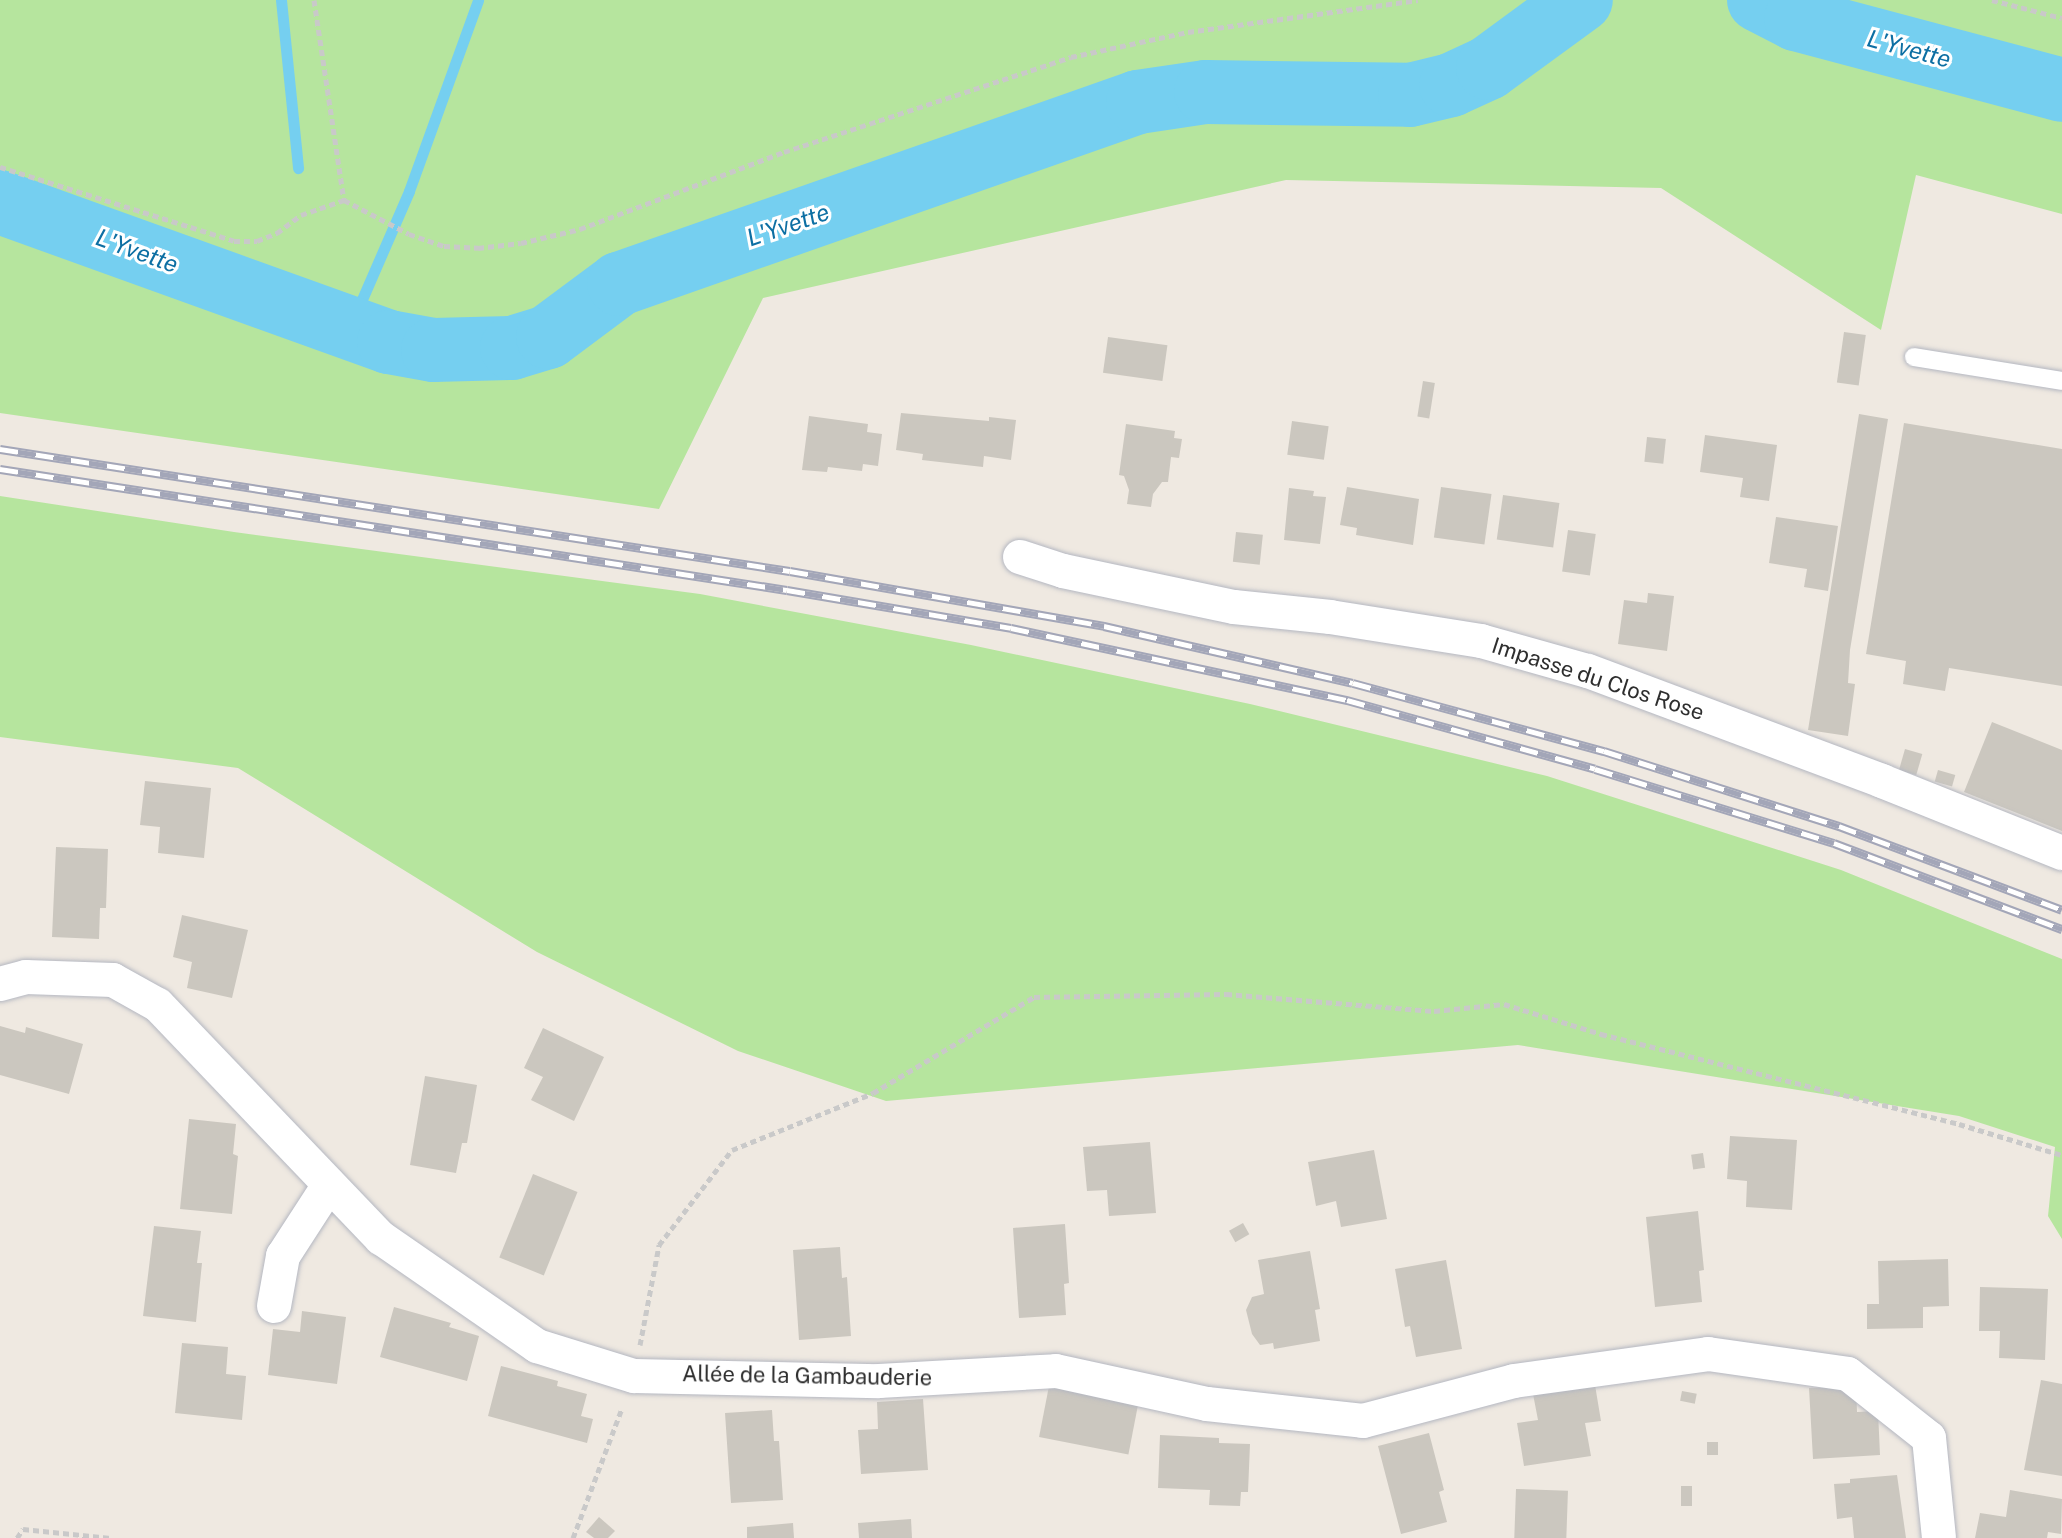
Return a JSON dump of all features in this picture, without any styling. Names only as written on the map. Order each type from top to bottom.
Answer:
[{"type":"street","name":"Impasse du Clos Rose","points":[[1020,557],[1063,571],[1234,607],[1330,617],[1481,641],[1573,666],[1854,770],[2062,853]]},
{"type":"street","name":"Allée de la Gambauderie","points":[[0,984],[26,977],[113,980],[158,1005],[381,1238],[537,1346],[634,1376],[879,1381],[1056,1371],[1207,1404],[1363,1421],[1514,1381],[1708,1354],[1848,1374],[1929,1438],[1939,1538]]},
{"type":"street","points":[[274,1306],[283,1256],[329,1185]]},
{"type":"lane","points":[[1914,357],[2062,381]]},
{"type":"path","points":[[314,0],[344,200]]},
{"type":"path","points":[[0,167],[234,241],[257,241],[277,233],[301,215],[344,200],[409,234],[444,246],[478,248],[521,243],[580,229],[798,147],[1071,57],[1188,32],[1418,0]]},
{"type":"path","points":[[1992,0],[2062,18]]},
{"type":"path","points":[[573,1538],[634,1376],[659,1245],[732,1150],[873,1093],[1034,997],[1226,994],[1434,1011],[1504,1004],[1601,1034],[1943,1120],[2062,1155]]},
{"type":"path","points":[[17,1538],[23,1529],[111,1538]]},
{"type":"green space","points":[[0,0],[2062,0],[2062,90],[1916,51],[2062,91],[2062,214],[1916,175],[1881,330],[1661,188],[1286,180],[763,298],[659,509],[0,413]]},
{"type":"green space","points":[[0,496],[234,532],[700,594],[971,645],[1250,704],[1547,776],[1841,870],[2062,959],[2062,1239],[2048,1216],[2055,1147],[1959,1116],[1518,1045],[886,1101],[738,1051],[537,952],[238,768],[0,737]]},
{"type":"building","points":[[1844,332],[1866,335],[1859,386],[1837,383]]},
{"type":"building","points":[[1108,337],[1167,345],[1162,381],[1103,373]]},
{"type":"building","points":[[1423,381],[1435,383],[1429,418],[1417,417]]},
{"type":"building","points":[[901,413],[989,421],[989,417],[1016,420],[1011,460],[984,456],[983,467],[922,460],[923,454],[896,450]]},
{"type":"building","points":[[1859,414],[1888,419],[1850,650],[1848,683],[1855,684],[1848,736],[1808,730]]},
{"type":"building","points":[[809,416],[868,424],[867,432],[882,434],[878,466],[863,464],[862,471],[828,467],[827,472],[802,470]]},
{"type":"building","points":[[1292,421],[1329,426],[1324,460],[1287,455]]},
{"type":"building","points":[[1904,423],[2062,449],[2062,686],[1949,668],[1945,691],[1903,684],[1906,661],[1866,654]]},
{"type":"building","points":[[1126,424],[1175,431],[1174,438],[1182,439],[1179,458],[1171,457],[1168,482],[1162,482],[1153,494],[1151,507],[1127,504],[1129,490],[1124,476],[1119,475]]},
{"type":"building","points":[[1705,435],[1777,445],[1769,501],[1740,497],[1743,478],[1700,472]]},
{"type":"building","points":[[1647,437],[1666,439],[1663,464],[1644,462]]},
{"type":"building","points":[[1347,487],[1419,499],[1413,545],[1356,535],[1357,528],[1340,525]]},
{"type":"building","points":[[1441,487],[1492,494],[1484,545],[1434,538]]},
{"type":"building","points":[[1289,488],[1314,491],[1313,496],[1326,497],[1320,544],[1284,540]]},
{"type":"building","points":[[1503,495],[1559,503],[1553,547],[1497,540]]},
{"type":"building","points":[[1776,517],[1838,526],[1828,591],[1804,587],[1807,569],[1769,563]]},
{"type":"building","points":[[1568,530],[1596,534],[1590,575],[1562,572]]},
{"type":"building","points":[[1236,532],[1263,535],[1260,565],[1233,562]]},
{"type":"building","points":[[1648,593],[1674,596],[1667,651],[1618,644],[1624,600],[1647,603]]},
{"type":"building","points":[[1992,722],[2062,750],[2062,831],[1964,792]]},
{"type":"building","points":[[1905,749],[1922,754],[1916,775],[1899,770]]},
{"type":"building","points":[[1938,770],[1955,775],[1952,786],[1935,782]]},
{"type":"building","points":[[145,781],[211,788],[204,858],[158,853],[160,827],[140,825]]},
{"type":"building","points":[[56,847],[108,849],[106,908],[100,908],[99,939],[52,937]]},
{"type":"building","points":[[182,915],[248,930],[232,998],[187,988],[192,962],[173,957]]},
{"type":"building","points":[[0,1026],[25,1033],[26,1027],[83,1044],[69,1094],[0,1075]]},
{"type":"building","points":[[543,1028],[604,1057],[574,1121],[531,1100],[543,1077],[524,1068]]},
{"type":"building","points":[[425,1076],[477,1085],[467,1143],[462,1143],[456,1173],[410,1165]]},
{"type":"building","points":[[189,1119],[236,1124],[233,1154],[238,1156],[232,1214],[180,1209]]},
{"type":"building","points":[[1730,1136],[1797,1140],[1792,1210],[1746,1207],[1747,1181],[1727,1179]]},
{"type":"building","points":[[1150,1142],[1156,1213],[1109,1216],[1107,1190],[1087,1191],[1083,1147]]},
{"type":"building","points":[[1374,1150],[1387,1219],[1341,1227],[1336,1201],[1316,1206],[1308,1162]]},
{"type":"building","points":[[1703,1153],[1705,1168],[1693,1170],[1691,1155]]},
{"type":"building","points":[[533,1174],[578,1192],[544,1275],[499,1257]]},
{"type":"building","points":[[1698,1211],[1704,1270],[1699,1271],[1702,1302],[1655,1307],[1646,1217]]},
{"type":"building","points":[[1243,1223],[1249,1234],[1235,1242],[1229,1231]]},
{"type":"building","points":[[1065,1224],[1069,1283],[1064,1284],[1066,1315],[1019,1318],[1013,1228]]},
{"type":"building","points":[[154,1226],[201,1231],[197,1263],[202,1263],[196,1322],[143,1316]]},
{"type":"building","points":[[840,1247],[842,1278],[847,1277],[851,1336],[799,1340],[793,1250]]},
{"type":"building","points":[[1310,1251],[1320,1309],[1315,1310],[1320,1341],[1274,1349],[1273,1343],[1260,1345],[1252,1334],[1246,1310],[1252,1297],[1264,1294],[1258,1260]]},
{"type":"building","points":[[1948,1259],[1949,1306],[1923,1307],[1923,1328],[1867,1329],[1867,1304],[1879,1304],[1878,1261]]},
{"type":"building","points":[[1446,1260],[1462,1349],[1416,1357],[1410,1326],[1405,1327],[1395,1269]]},
{"type":"building","points":[[1980,1287],[2048,1289],[2045,1360],[1999,1358],[2000,1331],[1979,1331]]},
{"type":"building","points":[[394,1307],[451,1323],[449,1327],[479,1336],[467,1381],[380,1357]]},
{"type":"building","points":[[302,1311],[346,1317],[337,1384],[268,1375],[273,1329],[300,1332]]},
{"type":"building","points":[[182,1343],[228,1347],[226,1374],[246,1376],[242,1420],[175,1413]]},
{"type":"building","points":[[501,1366],[558,1381],[557,1386],[587,1394],[581,1416],[593,1419],[587,1443],[488,1416]]},
{"type":"building","points":[[2041,1380],[2062,1384],[2062,1476],[2024,1470]]},
{"type":"building","points":[[1595,1385],[1601,1421],[1585,1423],[1591,1456],[1524,1466],[1517,1423],[1538,1420],[1533,1394]]},
{"type":"building","points":[[1049,1386],[1138,1403],[1128,1454],[1039,1437]]},
{"type":"building","points":[[1856,1386],[1857,1412],[1878,1411],[1880,1455],[1813,1459],[1809,1388]]},
{"type":"building","points":[[1682,1391],[1697,1394],[1695,1404],[1680,1401]]},
{"type":"building","points":[[923,1399],[928,1470],[861,1474],[858,1430],[878,1429],[877,1402]]},
{"type":"building","points":[[772,1410],[774,1441],[779,1441],[783,1500],[731,1503],[725,1413]]},
{"type":"building","points":[[1429,1433],[1444,1490],[1439,1492],[1447,1522],[1401,1534],[1378,1446]]},
{"type":"building","points":[[1160,1435],[1219,1438],[1219,1443],[1250,1444],[1248,1492],[1241,1492],[1240,1506],[1209,1505],[1210,1490],[1158,1488]]},
{"type":"building","points":[[1707,1442],[1718,1442],[1718,1455],[1707,1455]]},
{"type":"building","points":[[1897,1475],[1906,1538],[1854,1538],[1852,1517],[1837,1519],[1834,1484],[1850,1483],[1850,1479]]},
{"type":"building","points":[[1681,1486],[1692,1486],[1692,1506],[1681,1506]]},
{"type":"building","points":[[1516,1489],[1568,1491],[1566,1538],[1514,1538]]},
{"type":"building","points":[[2010,1490],[2062,1499],[2061,1534],[2048,1532],[2047,1538],[1975,1538],[1980,1513],[2006,1517]]},
{"type":"building","points":[[599,1517],[615,1531],[608,1538],[594,1538],[586,1532]]},
{"type":"building","points":[[911,1519],[912,1538],[859,1538],[858,1523]]},
{"type":"building","points":[[793,1523],[794,1538],[747,1538],[747,1527]]},
{"type":"waterway","points":[[281,0],[298,168]]},
{"type":"waterway","points":[[350,327],[409,191],[478,0]]},
{"type":"waterway","name":"L'Yvette","points":[[0,202],[389,342],[433,350],[512,348],[548,337],[619,284],[1138,102],[1206,92],[1410,95],[1451,85],[1488,68],[1581,0]]},
{"type":"waterway","name":"L'Yvette","points":[[1759,0],[1796,19],[2062,90]]},
{"type":"railway","points":[[0,449],[790,571],[1104,626],[1353,683],[1604,751],[1839,826],[2062,910]]},
{"type":"railway","points":[[0,469],[787,590],[1011,628],[1347,700],[1595,769],[1834,843],[2062,929]]}]
